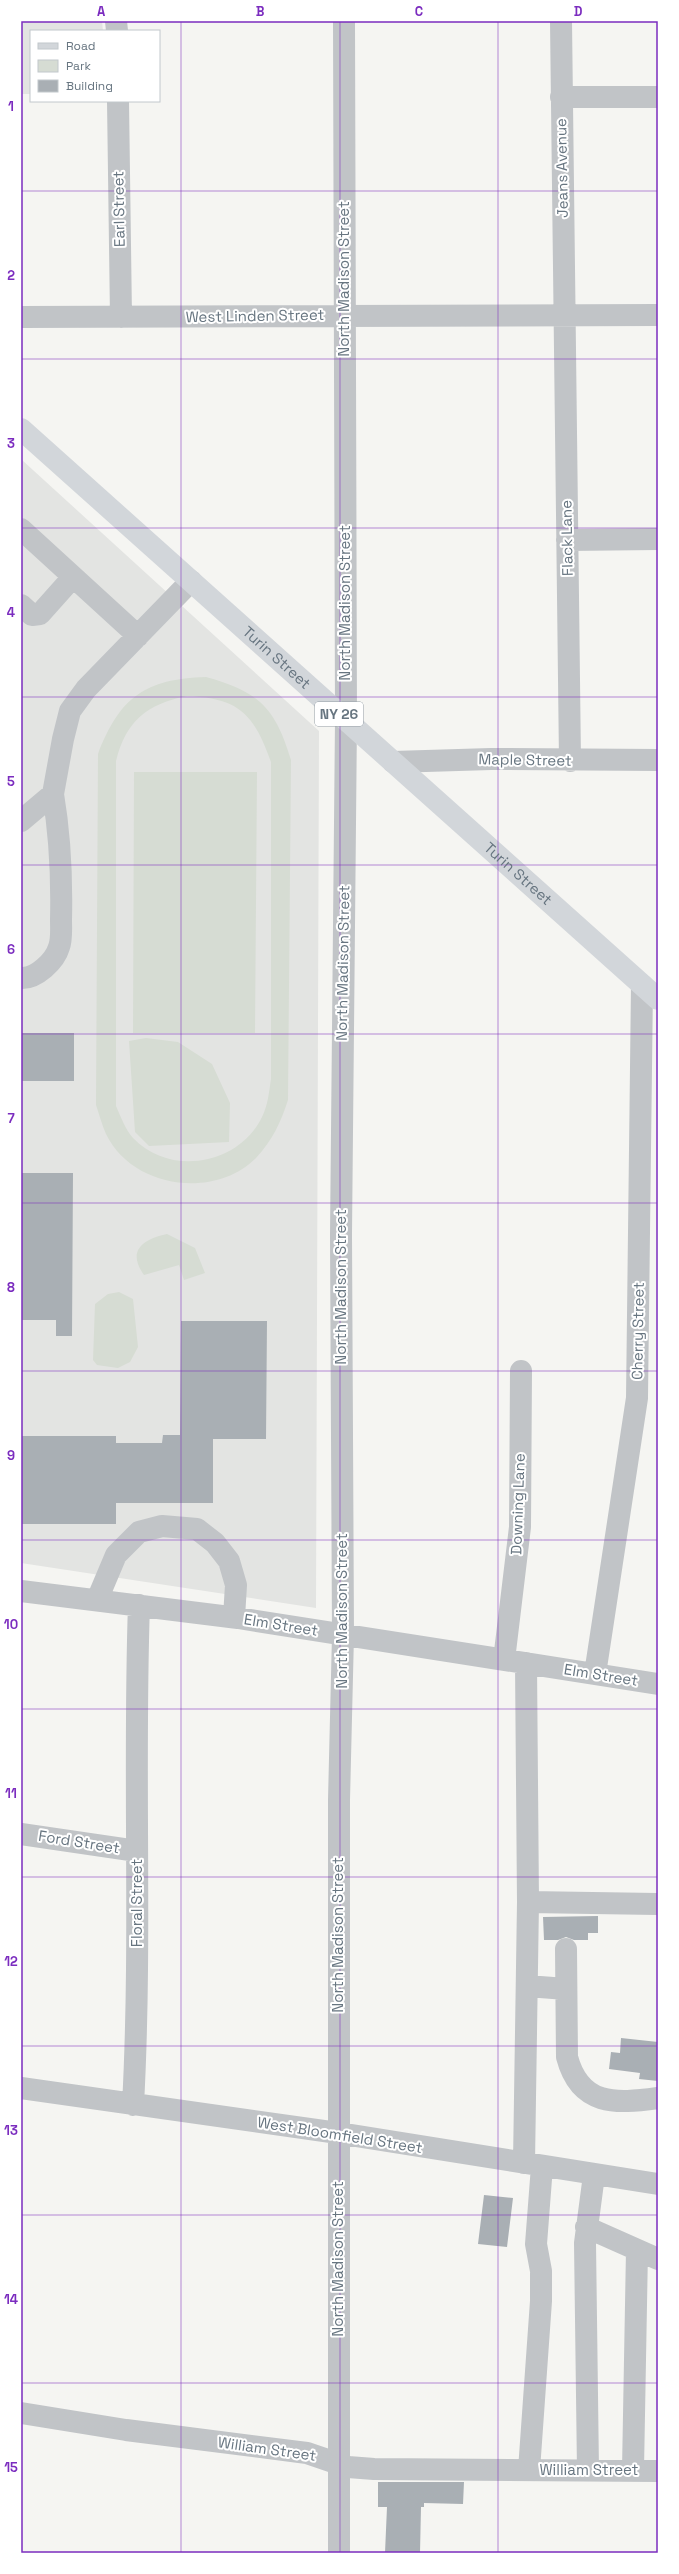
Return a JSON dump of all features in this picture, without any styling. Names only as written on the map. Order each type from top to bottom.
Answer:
[{"type":"main road","name":"Turin Street","points":[[21,429],[650,992]]},
{"type":"street","name":"North Madison Street","points":[[339,2553],[338,2133],[339,1800],[342,1635],[341,1235],[346,720],[344,21]]},
{"type":"street","name":"Jeans Avenue","points":[[561,21],[564,315]]},
{"type":"street","points":[[561,98],[658,97]]},
{"type":"street","name":"Earl Street","points":[[118,102],[121,317]]},
{"type":"street","name":"Flack Lane","points":[[564,315],[570,761]]},
{"type":"street","name":"West Linden Street","points":[[21,317],[658,315]]},
{"type":"street","points":[[21,529],[138,636]]},
{"type":"street","points":[[567,540],[658,539]]},
{"type":"street","points":[[21,605],[32,615],[40,614],[73,577]]},
{"type":"street","points":[[21,978],[38,973],[56,955],[60,946],[62,903],[59,830],[53,794],[63,738],[70,711],[86,689],[191,581]]},
{"type":"street","name":"Maple Street","points":[[393,762],[491,759],[570,761],[658,760]]},
{"type":"street","points":[[21,821],[53,794]]},
{"type":"street","name":"Cherry Street","points":[[594,1674],[637,1398],[650,992]]},
{"type":"street","name":"Downing Lane","points":[[504,1660],[520,1527],[520,1371]]},
{"type":"street","points":[[97,1600],[116,1555],[139,1532],[162,1526],[197,1529],[215,1543],[229,1561],[236,1585],[234,1617]]},
{"type":"street","name":"Elm Street","points":[[21,1590],[234,1617],[658,1684]]},
{"type":"street","name":"Floral Street","points":[[133,2105],[136,2044],[138,1851],[136,1687],[139,1606]]},
{"type":"street","points":[[526,1663],[528,1902],[526,1986],[536,2244],[541,2271],[529,2470]]},
{"type":"street","name":"Ford Street","points":[[21,1834],[138,1851]]},
{"type":"street","points":[[528,1902],[657,1904]]},
{"type":"street","points":[[566,1949],[567,2057],[571,2073],[580,2086],[595,2096],[609,2101],[628,2102],[658,2098]]},
{"type":"street","points":[[526,1986],[566,1989]]},
{"type":"street","name":"West Bloomfield Street","points":[[21,2088],[338,2133],[658,2184]]},
{"type":"street","points":[[588,2470],[586,2226],[594,2175]]},
{"type":"street","points":[[586,2226],[658,2259]]},
{"type":"street","points":[[633,2470],[637,2250]]},
{"type":"street","name":"William Street","points":[[21,2413],[126,2430],[307,2453],[339,2462],[348,2467],[374,2470],[658,2471]]},
{"type":"shaded area","points":[[21,21],[102,21],[103,30],[30,30],[30,94],[21,94]]},
{"type":"shaded area","points":[[22,460],[319,731],[316,1608],[21,1563]]},
{"type":"green space","points":[[206,677],[239,689],[252,696],[271,714],[285,742],[291,760],[288,1100],[275,1131],[267,1145],[256,1158],[239,1171],[218,1180],[197,1183],[175,1182],[154,1176],[134,1166],[118,1152],[106,1134],[96,1105],[98,754],[106,734],[116,718],[126,705],[137,695],[151,687],[166,682]],"holes":[[[187,696],[220,700],[232,705],[242,712],[251,721],[258,732],[265,745],[271,762],[271,1079],[266,1108],[262,1117],[251,1133],[237,1146],[221,1155],[203,1160],[184,1161],[166,1158],[148,1150],[133,1138],[125,1127],[116,1106],[116,761],[120,747],[126,735],[140,716],[160,704],[173,699]]]},
{"type":"green space","points":[[134,772],[257,772],[255,1033],[133,1033]]},
{"type":"green space","points":[[146,1038],[178,1042],[212,1064],[230,1103],[229,1142],[149,1146],[135,1132],[129,1041]]},
{"type":"green space","points":[[167,1234],[195,1248],[205,1273],[184,1280],[179,1265],[144,1275],[139,1266],[137,1252],[140,1247],[151,1239]]},
{"type":"green space","points":[[119,1292],[133,1299],[138,1347],[130,1362],[118,1368],[97,1365],[93,1360],[95,1304],[108,1294]]},
{"type":"building","points":[[21,1033],[74,1033],[74,1081],[21,1081]]},
{"type":"building","points":[[21,1173],[73,1173],[72,1336],[56,1336],[56,1320],[21,1320]]},
{"type":"building","points":[[181,1321],[267,1321],[266,1439],[213,1439],[213,1503],[116,1503],[116,1524],[21,1524],[21,1436],[116,1436],[116,1443],[162,1443],[163,1435],[180,1435]]},
{"type":"building","points":[[598,1916],[598,1933],[588,1933],[588,1940],[574,1940],[566,1937],[558,1940],[544,1940],[543,1917]]},
{"type":"building","points":[[621,2038],[658,2042],[658,2081],[639,2079],[640,2073],[609,2069],[611,2052],[620,2053]]},
{"type":"building","points":[[484,2195],[513,2198],[507,2247],[478,2244]]},
{"type":"building","points":[[378,2482],[464,2482],[463,2504],[424,2503],[424,2507],[421,2507],[420,2553],[385,2553],[387,2507],[378,2507]]}]
